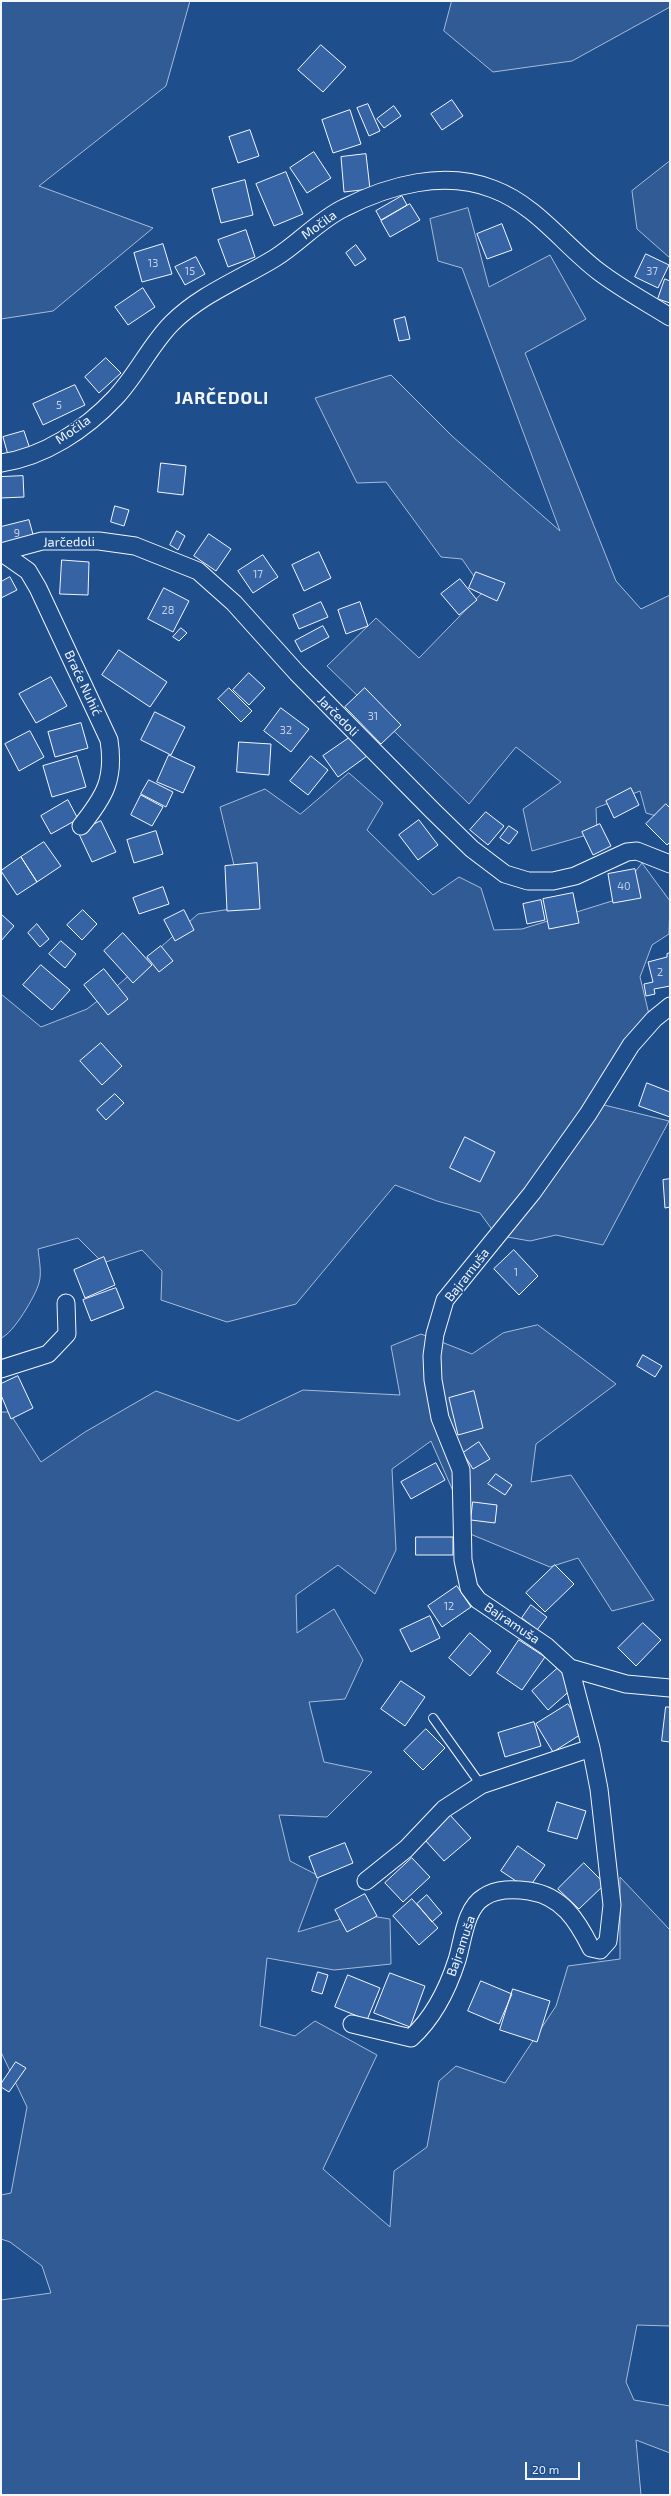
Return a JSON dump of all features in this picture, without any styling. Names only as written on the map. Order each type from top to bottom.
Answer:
[{"type":"street","name":"Močila","points":[[1,463],[23,460],[70,436],[116,398],[172,323],[203,299],[274,258],[343,208],[397,187],[424,181],[458,181],[492,188],[522,202],[598,272],[670,317]]},
{"type":"street","name":"Jarčedoli","points":[[1,552],[42,540],[99,541],[135,546],[198,571],[234,603],[308,684],[444,822],[472,849],[505,874],[528,881],[553,881],[576,876],[627,852],[637,851],[648,853],[670,864]]},
{"type":"street","name":"Braće Nuhić","points":[[1,552],[28,571],[38,588],[109,740],[113,764],[102,800],[81,826]]},
{"type":"street","name":"Bajramuša","points":[[670,1006],[654,1019],[631,1045],[588,1114],[532,1193],[445,1300],[434,1334],[433,1380],[440,1418],[461,1470],[463,1487],[463,1560],[469,1588],[478,1600],[546,1646],[570,1668],[626,1684],[670,1688]]},
{"type":"street","points":[[1,1369],[48,1354],[67,1334],[66,1303]]},
{"type":"street","name":"Bajramuša","points":[[352,2024],[411,2038],[422,2028],[442,1998],[457,1961],[470,1913],[484,1897],[501,1890],[515,1889],[538,1893],[561,1903],[572,1916],[591,1948],[600,1950],[605,1946],[608,1941],[612,1905],[599,1789],[591,1748],[570,1668]]},
{"type":"street","points":[[366,1881],[406,1849],[444,1809],[481,1786],[591,1748]]},
{"type":"lane","points":[[433,1718],[481,1786]]},
{"type":"shaded area","points":[[1,1],[190,1],[166,86],[39,186],[153,228],[53,311],[1,319]]},
{"type":"shaded area","points":[[452,1],[670,1],[670,7],[572,61],[493,72],[444,31]]},
{"type":"shaded area","points":[[670,161],[670,258],[637,229],[632,191]]},
{"type":"shaded area","points":[[468,208],[489,287],[550,255],[586,319],[525,353],[616,581],[641,609],[670,595],[670,820],[646,813],[640,791],[596,808],[597,832],[532,851],[523,809],[561,782],[516,747],[469,804],[327,666],[376,618],[419,658],[484,591],[462,559],[441,557],[386,482],[357,483],[315,398],[391,375],[452,436],[560,531],[462,268],[438,261],[430,219]]},
{"type":"shaded area","points":[[349,773],[383,803],[367,830],[433,895],[459,877],[481,888],[494,930],[522,929],[612,901],[642,863],[670,901],[669,934],[652,945],[640,977],[653,1031],[592,1102],[669,1121],[603,1245],[556,1235],[530,1241],[496,1235],[480,1213],[437,1201],[395,1185],[296,1304],[227,1322],[161,1300],[162,1271],[142,1250],[103,1263],[78,1238],[38,1249],[40,1275],[37,1289],[18,1322],[6,1335],[1,1338],[1,994],[41,1027],[87,1009],[117,986],[198,914],[244,907],[220,807],[265,789],[300,814]]},
{"type":"shaded area","points":[[538,1325],[616,1384],[536,1444],[531,1482],[571,1475],[654,1600],[612,1611],[578,1558],[550,1567],[463,1531],[453,1491],[431,1441],[392,1469],[396,1550],[375,1594],[338,1565],[296,1595],[297,1633],[334,1609],[363,1660],[345,1699],[309,1702],[324,1762],[372,1772],[327,1817],[279,1815],[290,1861],[319,1876],[298,1932],[358,1914],[390,1919],[391,1964],[334,1970],[267,1958],[260,2026],[295,2036],[315,2021],[377,2055],[323,2169],[390,2227],[394,2171],[427,2147],[439,2081],[456,2066],[505,2083],[556,2006],[568,1966],[620,1959],[620,1877],[670,1930],[670,2326],[637,2325],[626,2382],[634,2400],[670,2406],[670,2453],[636,2440],[641,2495],[1,2495],[1,2300],[51,2293],[42,2266],[10,2242],[1,2239],[1,2195],[11,2193],[27,2107],[1,2052],[1,1412],[9,1412],[41,1462],[85,1432],[156,1391],[238,1421],[303,1390],[400,1395],[391,1346],[421,1334],[472,1354],[503,1333]]},
{"type":"building","points":[[321,45],[346,67],[323,92],[298,70]]},
{"type":"building","points":[[452,100],[463,116],[442,130],[431,114]]},
{"type":"building","points":[[368,104],[380,131],[369,136],[357,108]]},
{"type":"building","points":[[394,106],[401,116],[384,128],[377,119]]},
{"type":"building","points":[[350,110],[361,144],[333,153],[322,120]]},
{"type":"building","points":[[250,130],[259,156],[238,163],[229,137]]},
{"type":"building","points":[[314,152],[331,178],[307,193],[290,168]]},
{"type":"building","points":[[366,154],[370,189],[344,192],[341,157]]},
{"type":"building","points":[[286,172],[303,214],[274,226],[256,184]]},
{"type":"building","points":[[245,180],[253,215],[221,223],[212,189]]},
{"type":"building","points":[[402,196],[407,205],[381,220],[376,211]]},
{"type":"building","points":[[410,204],[420,220],[390,237],[381,221]]},
{"type":"building","points":[[502,224],[512,250],[487,259],[477,234]]},
{"type":"building","points":[[246,230],[255,257],[228,267],[218,240]]},
{"type":"building","points":[[163,244],[172,274],[142,282],[134,253]]},
{"type":"building","points":[[356,245],[366,259],[355,266],[346,253]]},
{"type":"building","points":[[646,254],[669,265],[658,288],[635,277]]},
{"type":"building","points":[[196,257],[205,274],[185,285],[175,267]]},
{"type":"building","points":[[665,279],[670,281],[670,303],[658,299]]},
{"type":"building","points":[[143,288],[155,307],[128,325],[115,307]]},
{"type":"building","points":[[405,317],[410,339],[399,341],[394,320]]},
{"type":"building","points":[[106,358],[121,373],[99,393],[85,377]]},
{"type":"building","points":[[75,385],[85,405],[43,425],[33,404]]},
{"type":"building","points":[[24,431],[30,449],[8,455],[3,437]]},
{"type":"building","points":[[161,463],[186,466],[183,495],[158,492]]},
{"type":"building","points":[[23,476],[24,497],[1,498],[1,477]]},
{"type":"building","points":[[115,506],[129,510],[124,526],[111,522]]},
{"type":"building","points":[[29,520],[34,538],[1,545],[1,527]]},
{"type":"building","points":[[177,531],[185,536],[178,550],[170,545]]},
{"type":"building","points":[[209,534],[231,549],[216,571],[194,556]]},
{"type":"building","points":[[319,552],[331,578],[304,591],[292,565]]},
{"type":"building","points":[[263,555],[278,577],[253,593],[238,571]]},
{"type":"building","points":[[62,560],[89,562],[88,595],[60,594]]},
{"type":"building","points":[[476,572],[505,583],[497,601],[469,588]]},
{"type":"building","points":[[10,577],[17,590],[1,598],[1,582]]},
{"type":"building","points":[[460,579],[477,600],[459,615],[441,594]]},
{"type":"building","points":[[164,588],[189,601],[173,632],[148,619]]},
{"type":"building","points":[[321,602],[328,617],[299,629],[293,615]]},
{"type":"building","points":[[360,602],[368,626],[346,634],[338,610]]},
{"type":"building","points":[[323,626],[329,637],[301,652],[295,641]]},
{"type":"building","points":[[181,628],[187,633],[179,641],[173,637]]},
{"type":"building","points":[[119,650],[167,682],[150,707],[102,675]]},
{"type":"building","points":[[249,673],[265,688],[249,705],[233,690]]},
{"type":"building","points":[[51,677],[67,706],[36,723],[19,694]]},
{"type":"building","points":[[229,688],[252,711],[241,722],[218,699]]},
{"type":"building","points":[[365,688],[401,725],[381,744],[345,707]]},
{"type":"building","points":[[281,708],[309,729],[291,752],[264,731]]},
{"type":"building","points":[[155,712],[185,727],[171,755],[141,740]]},
{"type":"building","points":[[81,723],[88,748],[55,757],[48,732]]},
{"type":"building","points":[[30,731],[44,757],[19,771],[5,744]]},
{"type":"building","points":[[352,736],[367,756],[338,777],[323,756]]},
{"type":"building","points":[[239,742],[271,744],[269,775],[237,772]]},
{"type":"building","points":[[169,755],[195,767],[183,793],[157,782]]},
{"type":"building","points":[[77,756],[86,787],[52,797],[43,766]]},
{"type":"building","points":[[311,756],[328,770],[308,795],[290,781]]},
{"type":"building","points":[[149,780],[173,792],[166,807],[141,794]]},
{"type":"building","points":[[631,788],[639,805],[614,818],[606,801]]},
{"type":"building","points":[[141,795],[163,807],[152,826],[131,815]]},
{"type":"building","points":[[68,800],[78,819],[51,834],[41,816]]},
{"type":"building","points":[[666,804],[670,808],[670,842],[667,845],[646,824]]},
{"type":"building","points":[[486,812],[504,826],[488,845],[470,830]]},
{"type":"building","points":[[419,820],[438,845],[418,860],[399,835]]},
{"type":"building","points":[[101,821],[116,852],[92,862],[78,832]]},
{"type":"building","points":[[600,824],[611,846],[593,855],[582,832]]},
{"type":"building","points":[[509,826],[518,832],[509,844],[500,838]]},
{"type":"building","points":[[156,831],[163,854],[134,863],[127,840]]},
{"type":"building","points":[[44,842],[61,866],[37,882],[21,857]]},
{"type":"building","points":[[21,857],[37,882],[17,895],[1,871]]},
{"type":"building","points":[[257,863],[260,909],[227,911],[225,866]]},
{"type":"building","points":[[635,869],[641,898],[613,903],[608,874]]},
{"type":"building","points":[[163,887],[169,904],[139,914],[133,898]]},
{"type":"building","points":[[573,893],[579,923],[549,929],[543,899]]},
{"type":"building","points":[[541,900],[545,920],[527,924],[523,904]]},
{"type":"building","points":[[83,910],[97,924],[82,940],[67,925]]},
{"type":"building","points":[[184,910],[194,930],[175,941],[164,920]]},
{"type":"building","points":[[1,914],[14,926],[1,941]]},
{"type":"building","points":[[37,924],[49,939],[40,947],[28,933]]},
{"type":"building","points":[[123,933],[152,965],[133,983],[104,951]]},
{"type":"building","points":[[61,941],[76,954],[65,968],[49,954]]},
{"type":"building","points":[[161,946],[173,961],[159,972],[147,957]]},
{"type":"building","points":[[670,953],[670,986],[654,989],[655,994],[646,996],[644,984],[653,982],[648,962],[667,957],[667,954]]},
{"type":"building","points":[[41,965],[70,990],[52,1010],[23,985]]},
{"type":"building","points":[[104,969],[128,999],[108,1015],[84,985]]},
{"type":"building","points":[[101,1043],[122,1066],[102,1085],[80,1061]]},
{"type":"building","points":[[647,1083],[670,1092],[670,1117],[639,1106]]},
{"type":"building","points":[[115,1094],[124,1103],[106,1120],[97,1110]]},
{"type":"building","points":[[465,1137],[495,1152],[480,1182],[450,1168]]},
{"type":"building","points":[[670,1179],[670,1207],[665,1208],[663,1180]]},
{"type":"building","points":[[514,1250],[538,1276],[519,1295],[494,1269]]},
{"type":"building","points":[[104,1257],[115,1285],[85,1298],[74,1270]]},
{"type":"building","points":[[116,1288],[124,1308],[91,1321],[83,1300]]},
{"type":"building","points":[[643,1355],[662,1366],[655,1377],[637,1366]]},
{"type":"building","points":[[18,1376],[33,1408],[11,1419],[1,1395],[1,1384]]},
{"type":"building","points":[[474,1391],[483,1428],[458,1435],[449,1398]]},
{"type":"building","points":[[479,1442],[490,1459],[473,1469],[463,1453]]},
{"type":"building","points":[[436,1463],[445,1480],[411,1499],[401,1482]]},
{"type":"building","points":[[496,1474],[512,1485],[505,1495],[488,1484]]},
{"type":"building","points":[[473,1502],[497,1505],[495,1523],[471,1520]]},
{"type":"building","points":[[416,1537],[453,1537],[453,1555],[416,1555]]},
{"type":"building","points":[[555,1565],[574,1584],[545,1612],[526,1593]]},
{"type":"building","points":[[457,1586],[471,1607],[442,1627],[428,1606]]},
{"type":"building","points":[[531,1605],[547,1617],[537,1630],[522,1618]]},
{"type":"building","points":[[430,1616],[440,1638],[411,1652],[400,1630]]},
{"type":"building","points":[[643,1623],[661,1640],[636,1666],[618,1648]]},
{"type":"building","points":[[470,1633],[491,1651],[470,1676],[449,1658]]},
{"type":"building","points":[[519,1640],[545,1657],[522,1690],[497,1673]]},
{"type":"building","points":[[558,1668],[574,1687],[548,1710],[532,1691]]},
{"type":"building","points":[[401,1681],[425,1697],[405,1726],[381,1709]]},
{"type":"building","points":[[568,1704],[586,1731],[553,1752],[536,1724]]},
{"type":"building","points":[[666,1707],[670,1707],[670,1742],[662,1741]]},
{"type":"building","points":[[534,1722],[541,1746],[505,1757],[498,1733]]},
{"type":"building","points":[[426,1729],[445,1748],[423,1770],[404,1751]]},
{"type":"building","points":[[557,1802],[586,1811],[577,1839],[548,1831]]},
{"type":"building","points":[[450,1815],[471,1838],[444,1861],[424,1839]]},
{"type":"building","points":[[345,1843],[353,1863],[317,1878],[309,1857]]},
{"type":"building","points":[[518,1846],[545,1865],[528,1889],[501,1871]]},
{"type":"building","points":[[412,1858],[430,1877],[403,1902],[385,1883]]},
{"type":"building","points":[[584,1863],[605,1884],[579,1909],[558,1889]]},
{"type":"building","points":[[365,1894],[377,1916],[347,1932],[335,1910]]},
{"type":"building","points":[[427,1895],[442,1913],[432,1922],[417,1904]]},
{"type":"building","points":[[412,1899],[438,1928],[419,1945],[393,1916]]},
{"type":"building","points":[[318,1972],[328,1975],[322,1994],[312,1991]]},
{"type":"building","points":[[390,1973],[425,1986],[410,2027],[374,2013]]},
{"type":"building","points":[[348,1975],[380,1988],[367,2020],[335,2007]]},
{"type":"building","points":[[481,1981],[512,1994],[499,2024],[468,2011]]},
{"type":"building","points":[[513,1989],[550,2001],[537,2042],[500,2030]]},
{"type":"building","points":[[16,2062],[26,2068],[9,2092],[1,2087],[1,2084]]},
{"type":"district","name":"JARČEDOLI","points":[[222,398]]}]
